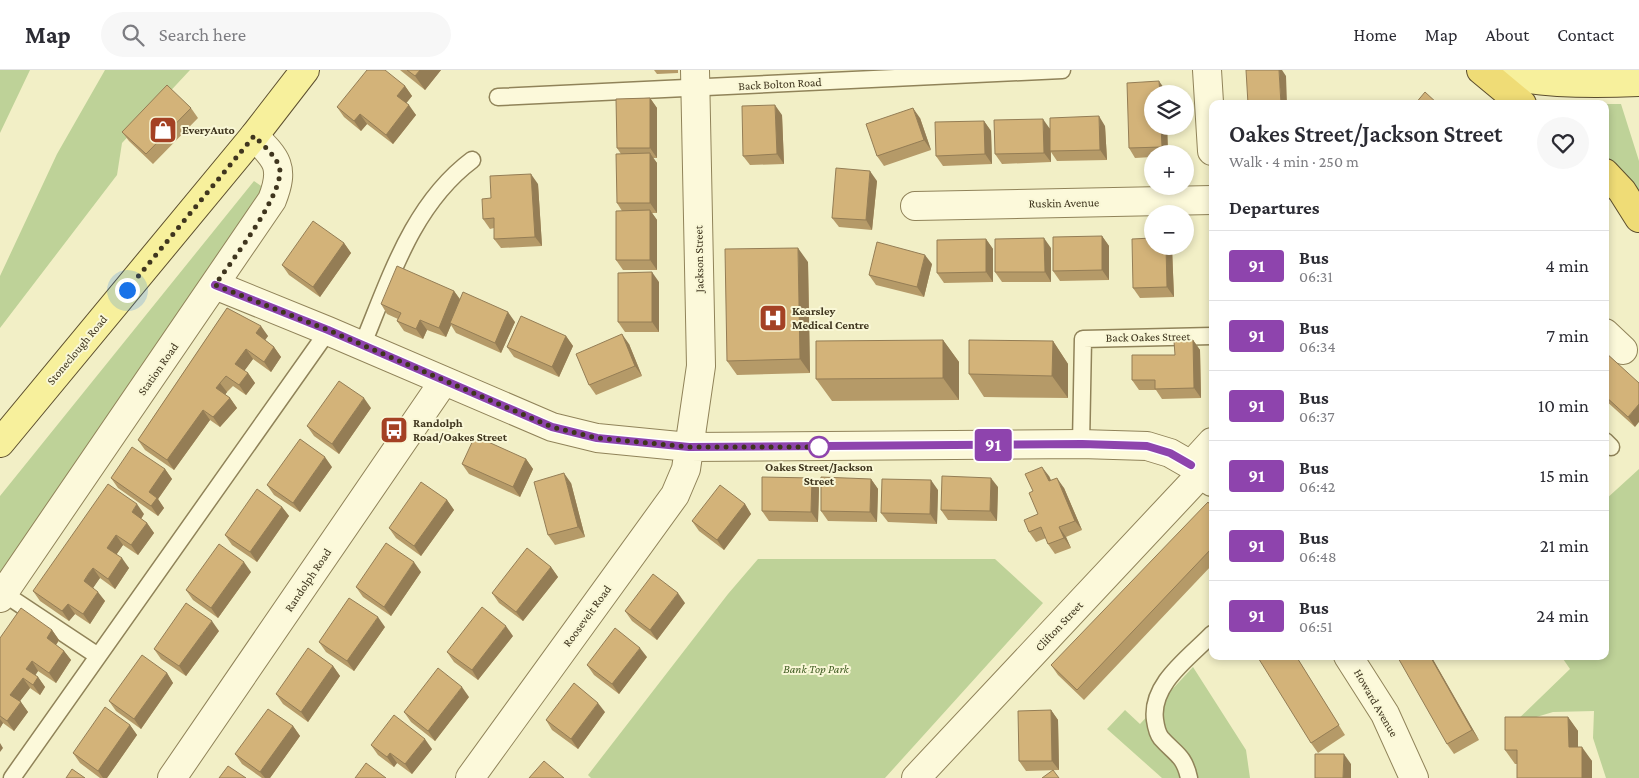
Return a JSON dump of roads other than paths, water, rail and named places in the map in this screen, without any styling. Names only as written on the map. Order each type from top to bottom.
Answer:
[{"type":"highway","points":[[1481,70],[1517,100]]},
{"type":"highway","points":[[1609,177],[1622,191],[1639,218]]},
{"type":"main road","name":"Stoneclough Road","points":[[0,443],[254,136],[304,70]]},
{"type":"main road","points":[[1491,70],[1506,76],[1538,80],[1628,82]]},
{"type":"street","points":[[1207,70],[1209,102]]},
{"type":"street","name":"Jackson Street","points":[[689,447],[695,421],[701,366],[695,79]]},
{"type":"street","name":"Station Road","points":[[2,595],[272,200],[279,182],[279,167],[270,152],[254,136]]},
{"type":"street","name":"Ruskin Avenue","points":[[915,206],[1209,200]]},
{"type":"street","points":[[215,285],[328,330],[552,427],[597,438],[689,447],[1082,444],[1147,446],[1170,453],[1202,474]]},
{"type":"street","name":"Randolph Road","points":[[172,778],[444,381]]},
{"type":"street","name":"Roosevelt Road","points":[[470,778],[674,495],[686,469],[689,447]]},
{"type":"street","name":"Clifton Street","points":[[929,774],[1202,474],[1209,452]]},
{"type":"street","name":"Howard Avenue","points":[[1351,660],[1385,714],[1414,778]]},
{"type":"lane","name":"Back Bolton Road","points":[[498,97],[695,79],[1062,70]]},
{"type":"lane","points":[[362,346],[404,244],[432,198],[453,174],[472,160]]},
{"type":"lane","points":[[12,778],[328,330]]},
{"type":"lane","name":"Back Oakes Street","points":[[1082,444],[1084,339],[1209,336]]},
{"type":"lane","points":[[2,595],[98,656]]},
{"type":"lane","points":[[1190,778],[1187,766],[1181,757],[1160,737],[1156,728],[1155,698],[1164,683],[1209,637]]},
{"type":"place","name":"EveryAuto","points":[[163,130]]},
{"type":"place","name":"Kearsley Medical Centre","points":[[773,318]]},
{"type":"place","name":"Randolph Road/Oakes Street","points":[[394,430]]},
{"type":"place","name":"Oakes Street/Jackson Street","points":[[819,447]]},
{"type":"park label","name":"Bank Top Park","points":[[816,669]]}]
